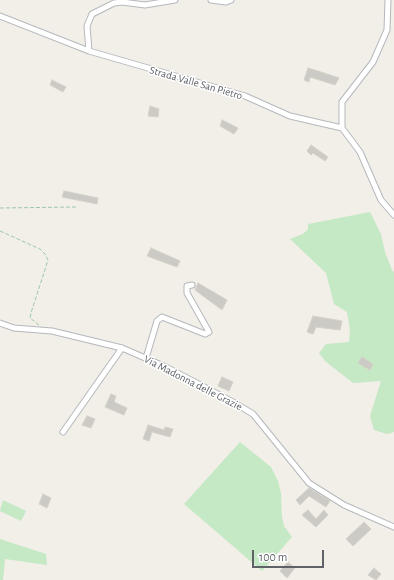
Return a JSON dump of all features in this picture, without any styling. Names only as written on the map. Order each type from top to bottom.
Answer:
[{"type":"street","points":[[90,51],[87,26],[92,14],[114,3],[154,5],[175,0]]},
{"type":"street","points":[[210,0],[226,2],[231,0]]},
{"type":"street","points":[[388,0],[387,30],[373,62],[342,102],[342,128],[360,152],[381,200],[394,214]]},
{"type":"street","name":"Strada Valle San Pietro","points":[[0,16],[90,51],[237,94],[290,116],[342,128]]},
{"type":"street","points":[[146,358],[157,321],[162,317],[205,334],[210,332],[187,293],[186,286],[192,285]]},
{"type":"street","name":"Via Madonna delle Grazie","points":[[0,323],[14,328],[43,330],[122,348],[146,358],[227,398],[253,414],[309,483],[344,505],[394,527]]},
{"type":"street","points":[[63,432],[122,348]]},
{"type":"path","points":[[0,208],[76,207]]},
{"type":"path","points":[[0,231],[40,249],[46,254],[48,260],[34,300],[30,318],[42,327],[43,330]]},
{"type":"green space","points":[[370,212],[381,234],[385,252],[394,272],[394,432],[387,434],[374,430],[370,416],[381,381],[353,383],[325,361],[319,353],[326,344],[349,342],[350,330],[347,312],[334,304],[326,273],[290,239],[303,234],[308,229],[308,224]]},
{"type":"green space","points":[[240,442],[271,467],[278,481],[281,493],[284,526],[292,537],[262,571],[184,504]]},
{"type":"green space","points":[[3,500],[26,511],[21,521],[0,511]]},
{"type":"green space","points":[[0,539],[46,554],[47,565],[5,559],[3,580],[0,580]]},
{"type":"building","points":[[308,68],[339,78],[335,85],[310,77],[309,82],[304,80]]},
{"type":"building","points":[[52,80],[66,87],[63,92],[50,85]]},
{"type":"building","points":[[150,106],[159,109],[158,117],[148,116]]},
{"type":"building","points":[[222,120],[238,128],[234,134],[220,126]]},
{"type":"building","points":[[311,145],[328,157],[325,161],[313,153],[311,155],[307,151]]},
{"type":"building","points":[[64,191],[98,198],[97,204],[62,197]]},
{"type":"building","points":[[151,248],[180,261],[177,267],[147,256]]},
{"type":"building","points":[[198,283],[227,300],[222,310],[195,290]]},
{"type":"building","points":[[313,316],[342,321],[340,330],[316,327],[313,334],[307,332]]},
{"type":"building","points":[[362,357],[373,364],[370,370],[358,363]]},
{"type":"building","points":[[222,377],[233,382],[229,391],[218,386]]},
{"type":"building","points":[[111,394],[116,396],[114,402],[127,408],[124,415],[105,407]]},
{"type":"building","points":[[87,416],[95,419],[91,428],[82,425]]},
{"type":"building","points":[[148,425],[164,430],[165,427],[173,429],[170,437],[152,432],[149,441],[143,439]]},
{"type":"building","points":[[309,488],[330,501],[326,507],[309,496],[300,505],[296,500]]},
{"type":"building","points":[[43,494],[51,498],[47,508],[39,504]]},
{"type":"building","points":[[308,510],[316,519],[324,510],[328,515],[316,527],[302,515]]},
{"type":"building","points":[[364,522],[371,529],[353,546],[346,539]]},
{"type":"building","points":[[288,562],[295,568],[287,578],[280,571]]},
{"type":"building","points":[[374,568],[381,574],[376,580],[368,575]]}]
